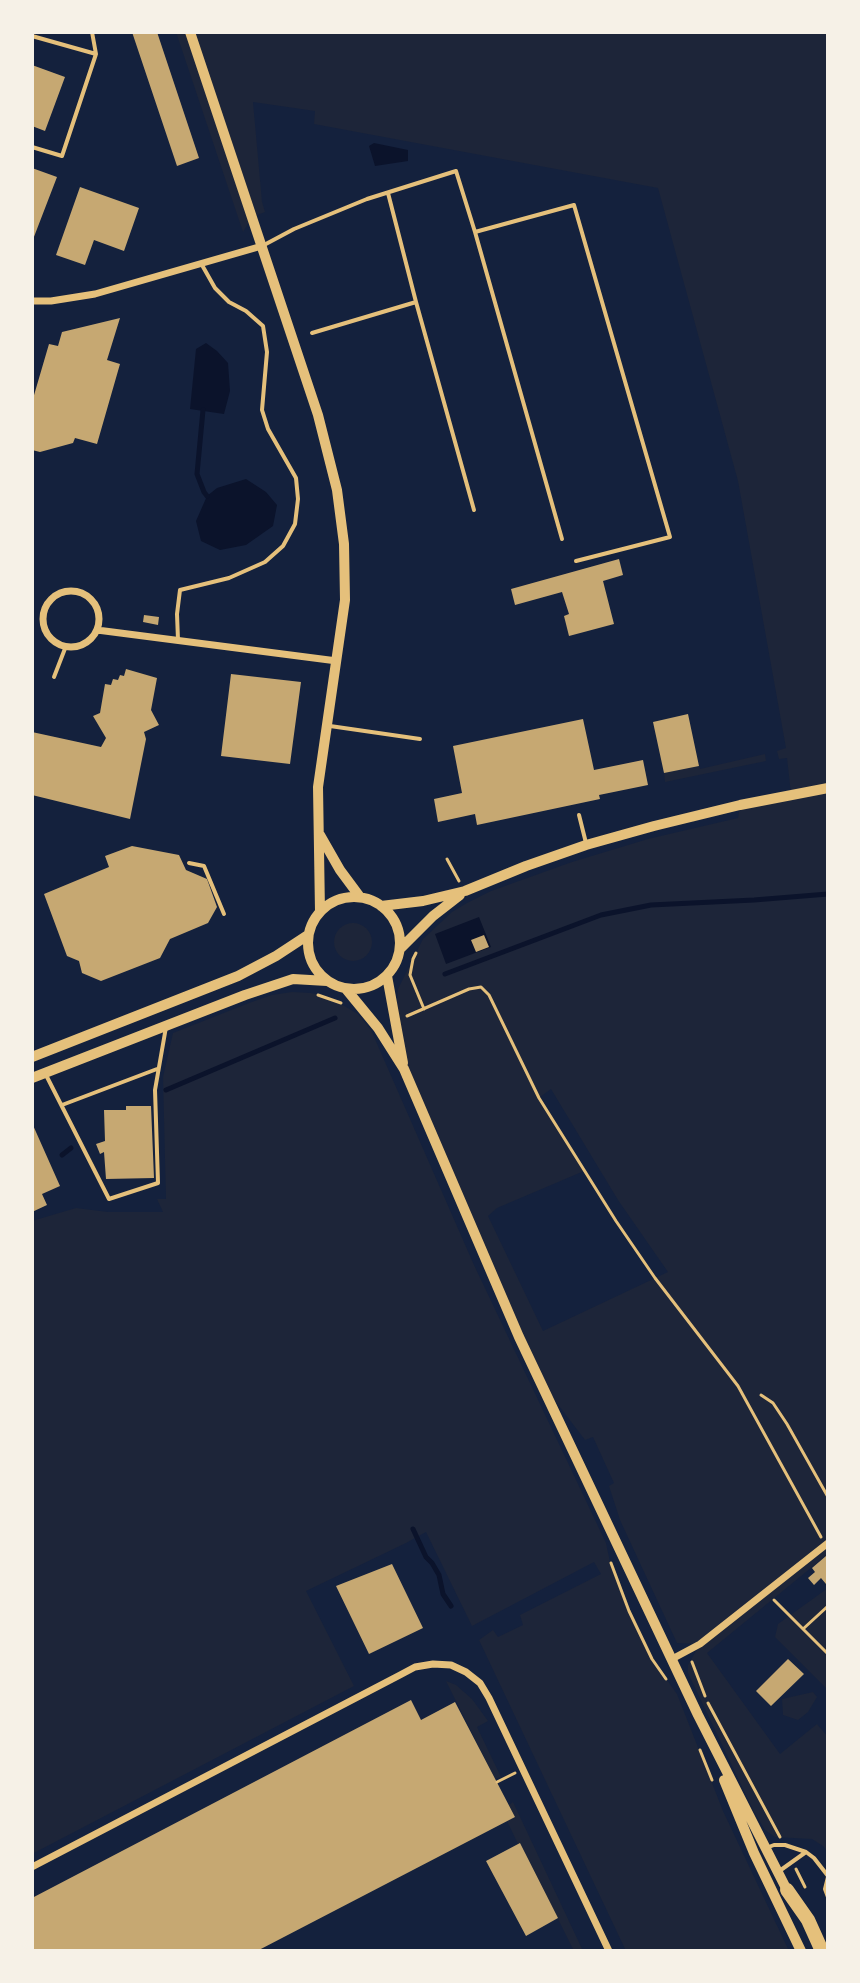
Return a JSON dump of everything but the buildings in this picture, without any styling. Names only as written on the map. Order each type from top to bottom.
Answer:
[{"type":"highway","points":[[787,1890],[808,1920],[822,1951]]},
{"type":"main road","points":[[190,32],[318,415],[337,490],[344,544],[345,600],[318,787],[320,912]]},
{"type":"main road","points":[[381,906],[423,901],[465,891],[586,845],[681,819],[828,788]]},
{"type":"main road","points":[[320,834],[340,870],[360,897]]},
{"type":"main road","points":[[400,949],[433,916],[465,891]]},
{"type":"main road","points":[[32,1078],[293,979],[327,981],[346,989],[361,989],[375,984],[387,976],[400,949],[396,925],[381,906],[360,897],[345,898],[331,903],[312,923],[308,935],[311,961],[327,981]]},
{"type":"main road","points":[[32,1057],[238,976],[308,935]]},
{"type":"main road","points":[[387,976],[404,1069]]},
{"type":"main road","points":[[346,989],[378,1028],[404,1069],[519,1337],[698,1715],[816,1951]]},
{"type":"main road","points":[[698,1715],[754,1853],[801,1951]]},
{"type":"street","points":[[32,301],[95,294],[262,246]]},
{"type":"street","points":[[79,591],[94,602],[98,611],[97,630],[85,643],[66,646],[52,639],[44,624],[46,607],[60,593],[79,591]]},
{"type":"street","points":[[97,630],[337,661]]},
{"type":"street","points":[[672,1659],[690,1650],[826,1544]]},
{"type":"street","points":[[32,1867],[415,1667],[451,1665],[480,1683],[489,1698],[609,1951]]},
{"type":"lane","points":[[32,147],[62,156],[96,54],[92,32]]},
{"type":"lane","points":[[32,36],[96,54]]},
{"type":"lane","points":[[262,246],[294,229],[367,199],[456,171],[562,539]]},
{"type":"lane","points":[[388,193],[474,510]]},
{"type":"lane","points":[[475,232],[574,205],[670,537],[576,561]]},
{"type":"lane","points":[[178,640],[180,590],[229,578],[265,562],[283,546],[295,524],[298,499],[296,478],[268,429],[262,410],[267,352],[263,326],[215,288],[202,263]]},
{"type":"lane","points":[[312,333],[416,302]]},
{"type":"lane","points":[[54,677],[66,646]]},
{"type":"lane","points":[[328,726],[420,739]]},
{"type":"lane","points":[[579,815],[586,845]]},
{"type":"lane","points":[[189,863],[204,866],[224,914]]},
{"type":"lane","points":[[45,1073],[109,1199],[158,1183],[155,1090],[167,1025]]},
{"type":"lane","points":[[62,1105],[157,1069]]},
{"type":"lane","points":[[766,1848],[785,1845],[814,1858],[828,1876],[825,1889],[828,1897]]},
{"type":"lane","points":[[777,1872],[806,1852]]},
{"type":"path","points":[[447,859],[465,891]]},
{"type":"path","points":[[418,949],[410,975],[424,1009]]},
{"type":"path","points":[[395,1021],[469,989],[481,987],[489,995],[539,1098],[655,1278],[738,1386],[826,1544]]},
{"type":"path","points":[[311,993],[344,1005]]},
{"type":"path","points":[[761,1395],[773,1403],[787,1424],[828,1497]]},
{"type":"path","points":[[766,1592],[828,1654]]},
{"type":"path","points":[[803,1629],[828,1606]]},
{"type":"path","points":[[690,1650],[705,1697],[785,1845]]},
{"type":"path","points":[[497,1782],[523,1768]]},
{"type":"path","points":[[792,1862],[804,1887]]},
{"type":"shaded area","points":[[176,32],[828,32],[828,1554],[707,1653],[780,1754],[817,1724],[828,1737],[828,1852],[812,1839],[775,1837],[765,1830],[754,1812],[688,1673],[688,1665],[700,1644],[677,1643],[620,1520],[609,1486],[614,1483],[593,1437],[585,1440],[540,1381],[404,1069],[395,1021],[398,989],[423,939],[452,912],[467,903],[491,891],[572,862],[648,839],[738,818],[740,805],[791,794],[787,758],[779,759],[777,751],[786,748],[738,481],[658,188],[314,124],[315,111],[253,102],[265,212],[252,217],[243,232]],"holes":[[[551,1089],[618,1200],[668,1272],[543,1331],[488,1216],[497,1208],[584,1171],[540,1097]]]},
{"type":"shaded area","points":[[374,143],[408,150],[408,161],[375,166],[369,146]]},
{"type":"shaded area","points":[[206,343],[228,363],[230,391],[224,414],[190,409],[196,349]]},
{"type":"shaded area","points":[[246,479],[266,492],[277,505],[273,526],[246,545],[220,550],[201,541],[196,521],[207,496],[217,488]]},
{"type":"shaded area","points":[[765,754],[766,761],[665,782],[664,773],[699,766],[700,769]]},
{"type":"shaded area","points":[[479,917],[491,947],[446,964],[435,934]]},
{"type":"shaded area","points":[[353,923],[367,928],[372,942],[367,956],[353,961],[339,956],[334,942],[339,928]]},
{"type":"shaded area","points":[[292,992],[329,997],[358,1014],[371,1030],[474,1265],[606,1543],[629,1611],[652,1659],[677,1694],[723,1811],[789,1951],[626,1951],[479,1640],[493,1630],[498,1637],[523,1625],[520,1615],[601,1574],[594,1562],[472,1626],[426,1532],[306,1591],[354,1686],[32,1854],[32,1221],[76,1208],[108,1212],[163,1212],[157,1199],[166,1199],[163,1077],[173,1033],[272,995]]},
{"type":"shaded area","points":[[828,1588],[828,1690],[775,1637],[778,1624]]},
{"type":"shaded area","points":[[446,1681],[456,1685],[472,1699],[488,1721],[477,1727],[501,1777],[495,1779]]},
{"type":"shaded area","points":[[813,1692],[817,1697],[808,1712],[798,1720],[783,1715],[782,1699]]},
{"type":"shaded area","points":[[513,1802],[583,1951],[574,1951],[507,1821],[515,1817],[509,1805]]},
{"type":"waterway","points":[[203,410],[197,474],[207,496]]},
{"type":"waterway","points":[[445,974],[601,915],[651,905],[828,894]]},
{"type":"waterway","points":[[166,1090],[335,1018]]},
{"type":"waterway","points":[[62,1155],[71,1148]]},
{"type":"waterway","points":[[413,1529],[426,1557],[439,1575],[443,1594],[451,1606]]}]
